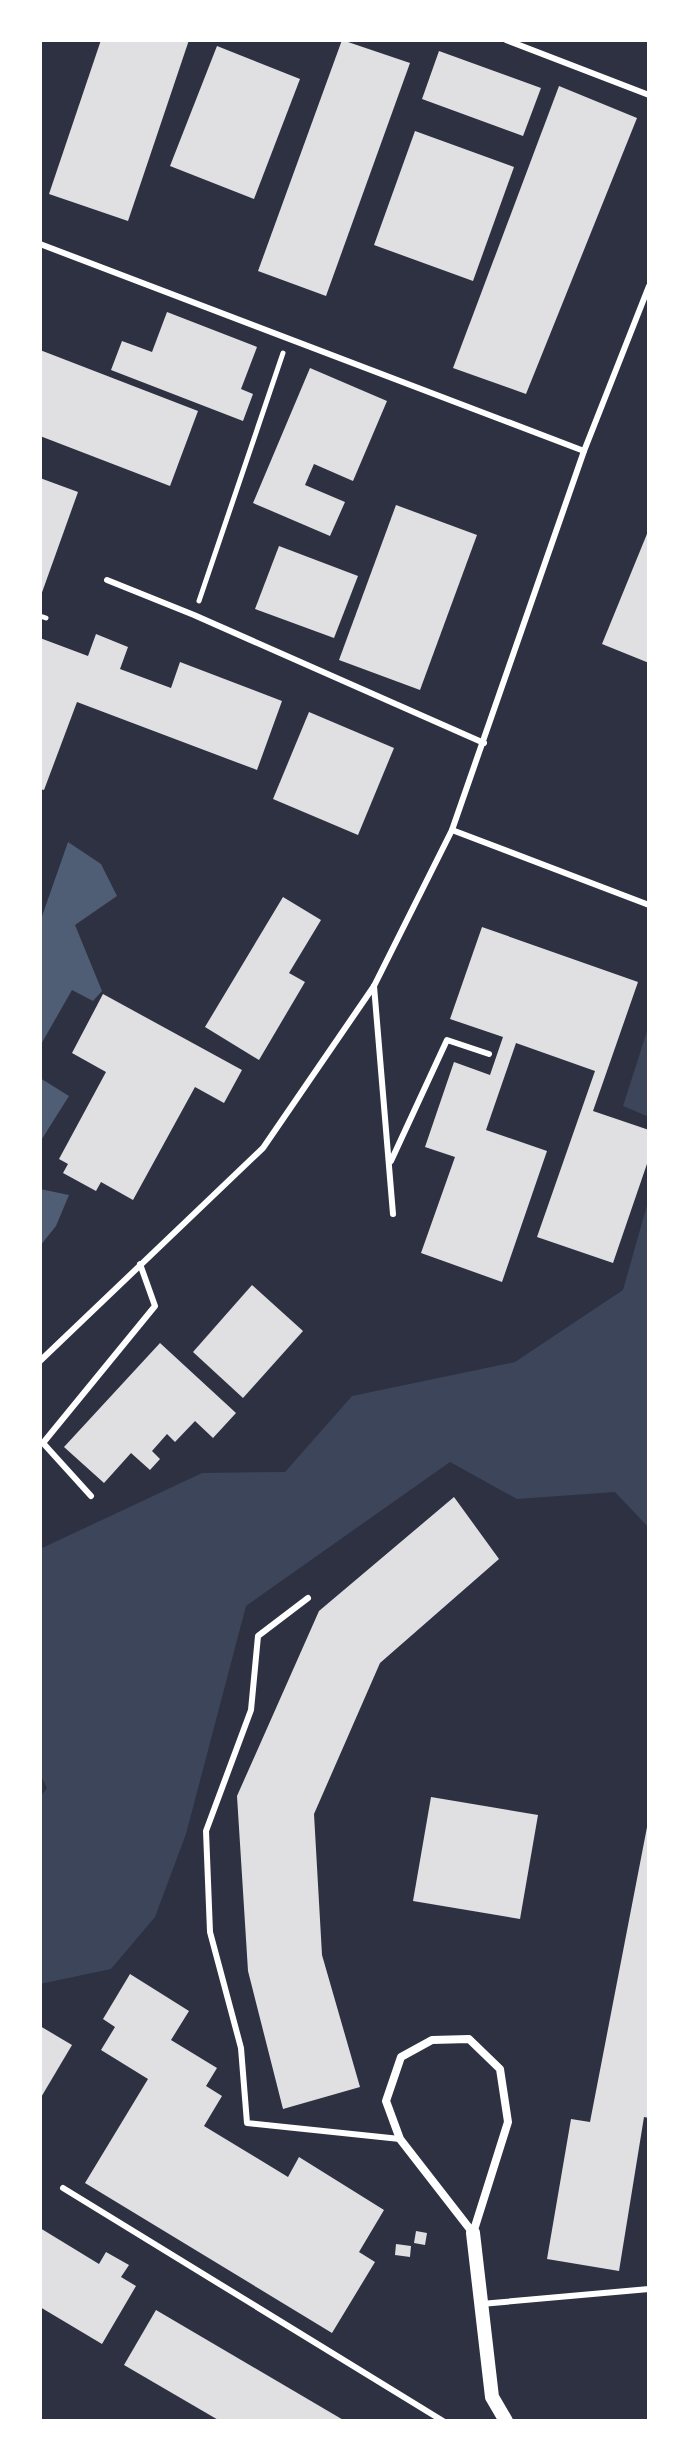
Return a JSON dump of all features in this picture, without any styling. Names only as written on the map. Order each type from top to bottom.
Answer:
[{"type":"street","points":[[473,2233],[400,2139],[386,2101],[401,2057],[432,2040],[469,2039],[500,2069],[508,2122],[473,2233],[492,2397],[506,2421]]},
{"type":"lane","points":[[506,40],[649,95]]},
{"type":"lane","points":[[40,244],[584,451]]},
{"type":"lane","points":[[40,1361],[263,1148],[374,986],[452,830],[584,451],[649,286]]},
{"type":"lane","points":[[107,580],[194,615],[484,743]]},
{"type":"lane","points":[[452,830],[649,905]]},
{"type":"lane","points":[[374,986],[393,1214]]},
{"type":"lane","points":[[389,1164],[447,1040],[489,1054]]},
{"type":"lane","points":[[91,1496],[43,1443],[155,1306],[140,1264]]},
{"type":"lane","points":[[308,1598],[258,1636],[251,1710],[206,1831],[210,1932],[241,2048],[247,2123],[400,2139]]},
{"type":"lane","points":[[63,2188],[443,2421]]},
{"type":"lane","points":[[481,2304],[649,2289]]},
{"type":"path","points":[[194,615],[288,337]]},
{"type":"shaded area","points":[[68,842],[101,864],[117,896],[75,925],[102,991],[93,1001],[72,990],[40,1046],[40,922]]},
{"type":"shaded area","points":[[649,1025],[649,1117],[623,1106]]},
{"type":"shaded area","points":[[40,1078],[69,1096],[40,1142]]},
{"type":"shaded area","points":[[40,1189],[69,1195],[56,1226],[40,1246]]},
{"type":"shaded area","points":[[649,1198],[649,1528],[615,1492],[517,1499],[450,1462],[246,1606],[186,1834],[155,1917],[111,1969],[40,1984],[40,1797],[47,1788],[40,1774],[40,1549],[202,1473],[285,1472],[352,1396],[515,1362],[623,1290]]},
{"type":"building","points":[[101,40],[189,40],[128,221],[49,194]]},
{"type":"building","points":[[342,40],[410,63],[326,296],[258,271]]},
{"type":"building","points":[[217,46],[300,79],[254,199],[170,166]]},
{"type":"building","points":[[439,51],[541,88],[523,136],[422,99]]},
{"type":"building","points":[[559,86],[637,118],[526,394],[453,368]]},
{"type":"building","points":[[415,131],[514,167],[473,281],[374,245]]},
{"type":"building","points":[[167,312],[257,347],[241,389],[253,394],[243,421],[111,370],[122,341],[152,352]]},
{"type":"building","points":[[40,350],[198,411],[170,486],[40,436]]},
{"type":"building","points":[[310,368],[387,401],[353,481],[314,464],[305,485],[345,502],[330,536],[253,503]]},
{"type":"building","points":[[40,478],[78,492],[40,598]]},
{"type":"building","points":[[396,505],[477,535],[420,690],[339,660]]},
{"type":"building","points":[[649,529],[649,663],[602,644]]},
{"type":"building","points":[[279,546],[358,576],[334,638],[255,609]]},
{"type":"building","points":[[96,634],[128,647],[120,669],[171,688],[180,662],[282,701],[257,770],[77,702],[44,790],[40,789],[40,638],[88,656]]},
{"type":"building","points":[[309,712],[394,748],[358,835],[273,799]]},
{"type":"building","points":[[283,897],[321,920],[289,973],[305,982],[259,1060],[205,1027]]},
{"type":"building","points":[[482,927],[638,982],[593,1111],[649,1130],[649,1158],[613,1263],[537,1237],[595,1071],[516,1043],[486,1130],[547,1151],[502,1282],[421,1253],[455,1157],[425,1147],[454,1062],[490,1075],[503,1037],[450,1019]]},
{"type":"building","points":[[103,994],[242,1070],[224,1103],[195,1087],[133,1200],[101,1182],[96,1191],[63,1173],[68,1164],[59,1159],[106,1072],[72,1053]]},
{"type":"building","points":[[252,1285],[303,1331],[243,1398],[193,1352]]},
{"type":"building","points":[[160,1343],[236,1413],[213,1438],[195,1421],[175,1442],[167,1434],[152,1451],[160,1459],[150,1470],[131,1453],[104,1483],[64,1447]]},
{"type":"building","points":[[454,1497],[499,1559],[380,1663],[314,1814],[322,1955],[360,2087],[283,2109],[248,1971],[237,1796],[319,1611]]},
{"type":"building","points":[[431,1797],[538,1815],[520,1919],[413,1901]]},
{"type":"building","points":[[648,1822],[649,2118],[644,2117],[619,2271],[547,2259],[571,2119],[590,2122]]},
{"type":"building","points":[[130,1974],[189,2011],[171,2040],[217,2068],[206,2086],[222,2096],[204,2126],[288,2177],[299,2157],[384,2210],[359,2252],[375,2262],[332,2333],[85,2183],[148,2079],[101,2050],[115,2027],[103,2019]]},
{"type":"building","points":[[40,2026],[72,2045],[40,2099]]},
{"type":"building","points":[[40,2228],[99,2264],[106,2252],[129,2265],[121,2277],[136,2286],[102,2344],[40,2307]]},
{"type":"building","points":[[416,2231],[427,2233],[425,2245],[414,2243]]},
{"type":"building","points":[[396,2244],[411,2246],[410,2257],[395,2255]]},
{"type":"building","points":[[156,2310],[345,2421],[220,2421],[124,2365]]}]
